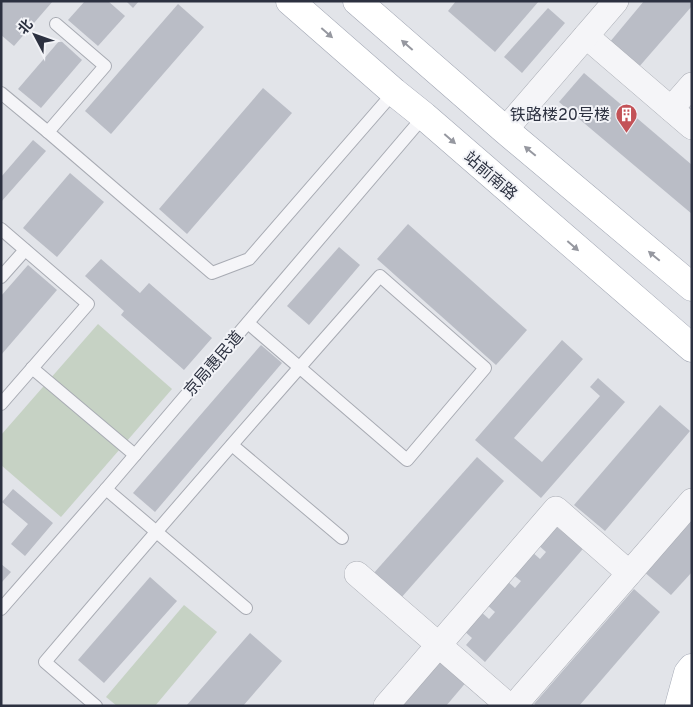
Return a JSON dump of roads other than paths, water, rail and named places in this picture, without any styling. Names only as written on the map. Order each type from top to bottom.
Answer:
[{"type":"main road","name":"站前南路","points":[[290,1],[692,348]]},
{"type":"main road","points":[[357,1],[505,130],[691,285]]},
{"type":"main road","points":[[680,706],[688,673],[692,668]]},
{"type":"main road","points":[[680,706],[692,694]]},
{"type":"street","points":[[505,130],[616,1]]},
{"type":"street","points":[[586,36],[692,127]]},
{"type":"street","points":[[671,109],[692,85]]},
{"type":"street","points":[[514,706],[692,501]]},
{"type":"street","points":[[386,706],[556,509],[629,573]]},
{"type":"street","points":[[357,574],[509,706]]},
{"type":"lane","points":[[48,132],[105,66],[56,24]]},
{"type":"lane","points":[[1,93],[212,274],[249,259],[394,92]]},
{"type":"lane","name":"京局惠民道","points":[[1,609],[106,489],[424,116]]},
{"type":"lane","points":[[1,229],[88,304],[1,404]]},
{"type":"lane","points":[[1,277],[25,250]]},
{"type":"lane","points":[[96,706],[45,662],[156,531],[300,366],[380,276],[485,368],[407,460],[300,366],[248,323]]},
{"type":"lane","points":[[32,368],[135,454]]},
{"type":"lane","points":[[232,445],[342,538]]},
{"type":"lane","points":[[106,489],[246,608]]},
{"type":"place","name":"铁路楼20号楼","points":[[626,133]]}]
